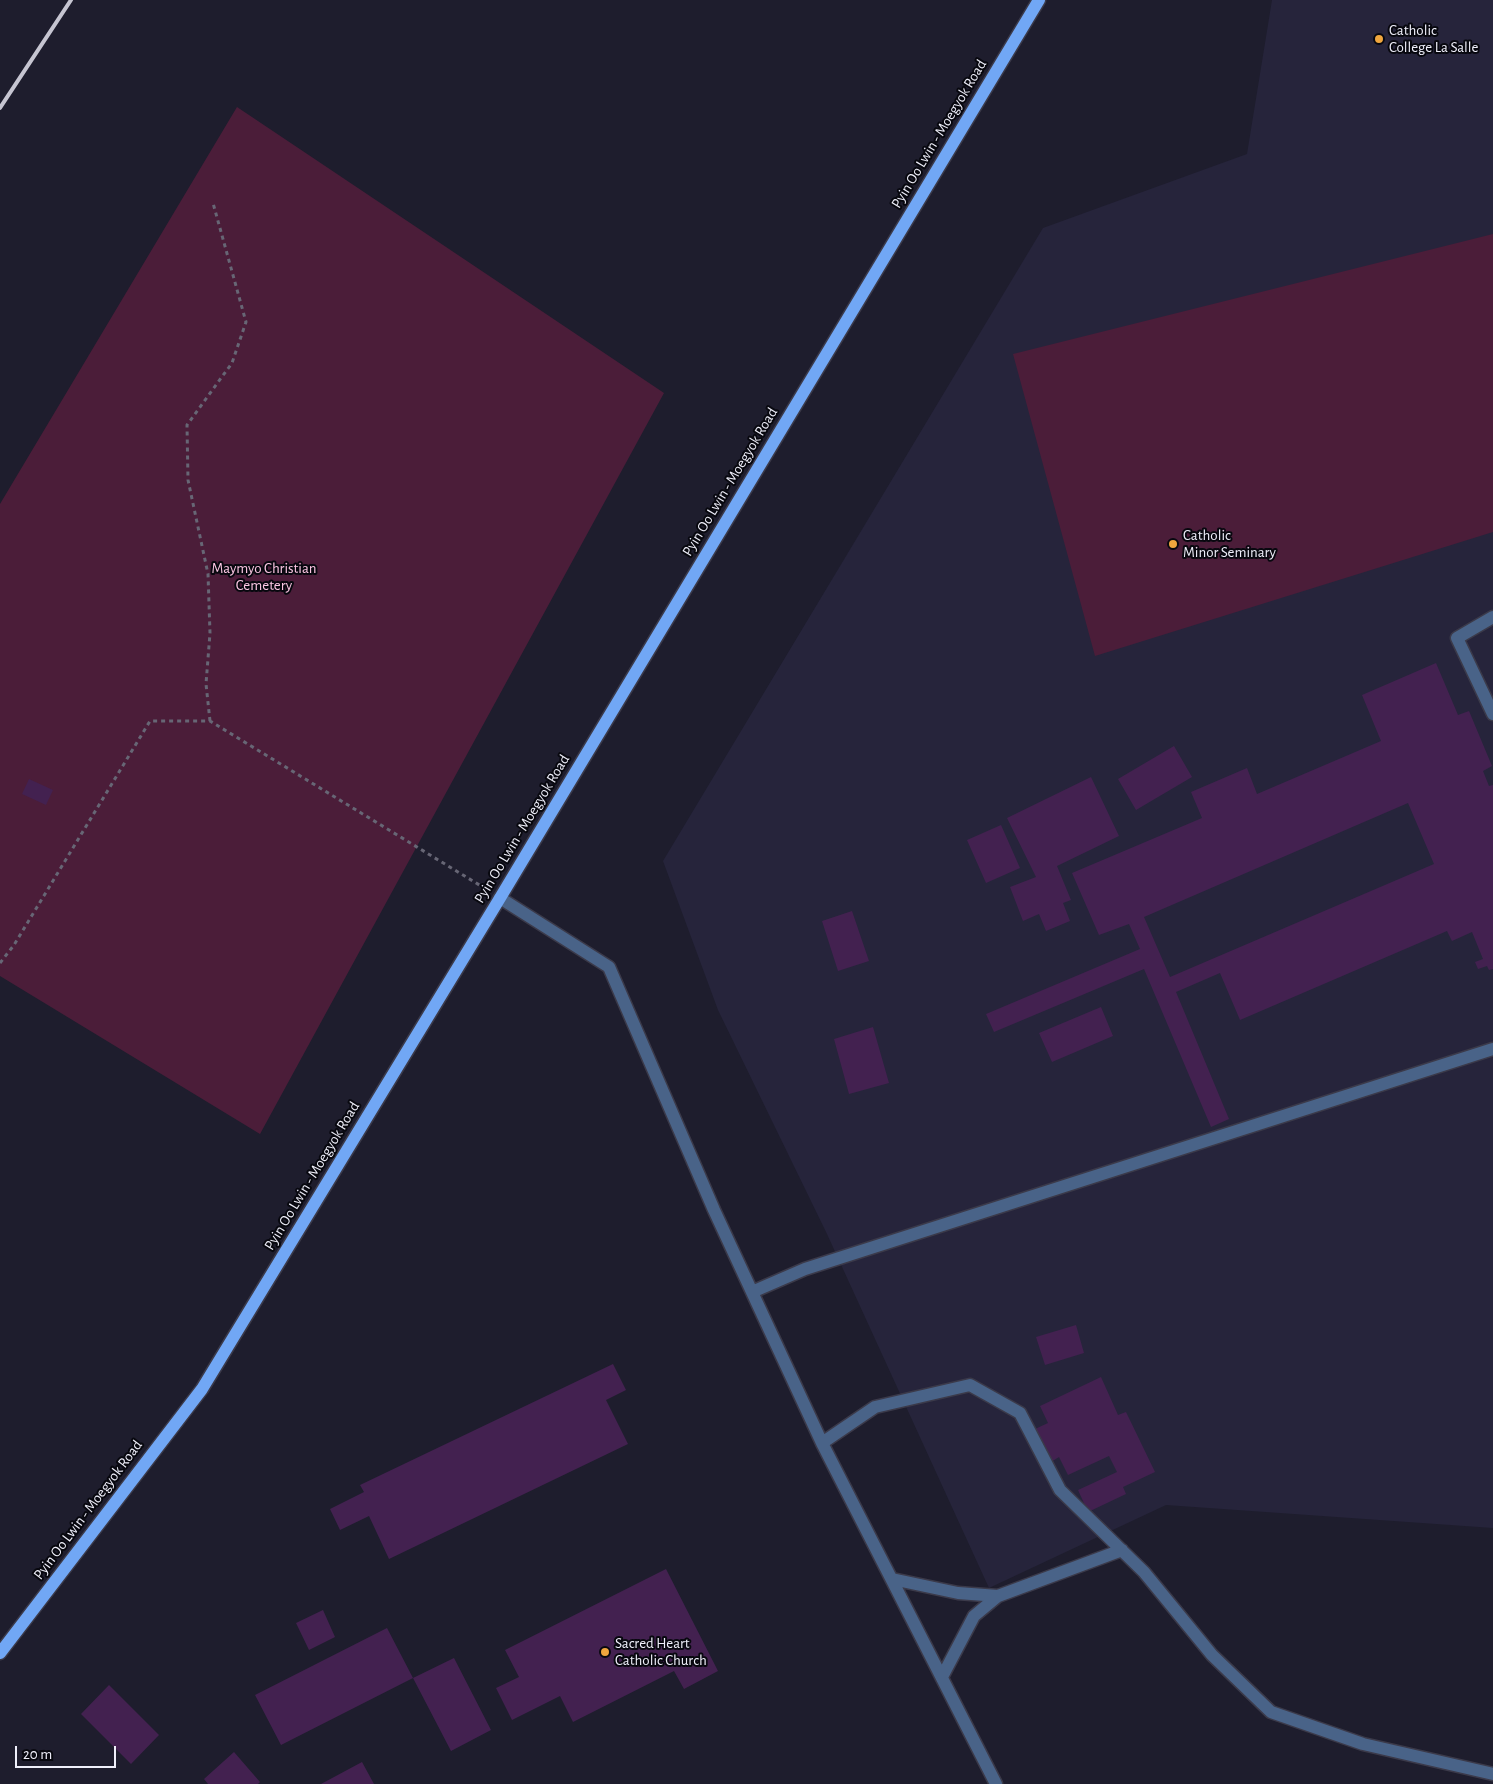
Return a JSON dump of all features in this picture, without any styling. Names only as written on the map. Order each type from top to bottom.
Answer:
[{"type":"main road","name":"Pyin Oo Lwin - Moegyok Road","points":[[0,1653],[202,1389],[500,898],[1039,0]]},
{"type":"street","points":[[1493,617],[1457,638],[1493,714]]},
{"type":"street","points":[[500,898],[609,967],[714,1210],[822,1443],[996,1784]]},
{"type":"street","points":[[752,1292],[806,1269],[1493,1049]]},
{"type":"street","points":[[822,1443],[875,1407],[970,1385],[1020,1413],[1060,1490],[1144,1572],[1212,1654],[1271,1712],[1363,1744],[1493,1774]]},
{"type":"street","points":[[942,1677],[974,1616],[998,1596],[1122,1550]]},
{"type":"street","points":[[892,1579],[958,1594],[998,1596]]},
{"type":"path","points":[[210,722],[206,684],[210,633],[208,574],[188,480],[187,425],[232,363],[246,322],[213,203]]},
{"type":"path","points":[[0,963],[14,945],[150,720],[210,722],[500,898]]},
{"type":"shaded area","name":"Catholic Minor Seminary","points":[[1272,0],[1493,0],[1493,1528],[1166,1505],[989,1588],[827,1234],[718,1010],[663,861],[1043,228],[1247,154]]},
{"type":"green space","name":"Maymyo Christian Cemetery","points":[[237,107],[664,393],[260,1134],[0,976],[0,504]]},
{"type":"green space","points":[[1493,234],[1493,532],[1095,656],[1013,354]]},
{"type":"building","points":[[1436,663],[1458,715],[1469,711],[1492,766],[1483,771],[1489,786],[1493,785],[1493,969],[1489,970],[1487,966],[1478,969],[1475,962],[1483,959],[1472,932],[1452,941],[1447,931],[1240,1020],[1220,973],[1176,992],[1229,1119],[1211,1127],[1144,969],[994,1032],[986,1014],[1140,949],[1129,924],[1099,935],[1072,873],[1202,818],[1191,792],[1247,768],[1257,794],[1381,741],[1362,695]],"holes":[[[1408,803],[1434,864],[1170,977],[1144,917]]]},
{"type":"building","points":[[1174,746],[1192,777],[1136,810],[1118,779]]},
{"type":"building","points":[[1091,777],[1119,836],[1057,866],[1071,900],[1063,903],[1070,921],[1046,931],[1039,914],[1023,921],[1010,887],[1036,877],[1007,818]]},
{"type":"building","points":[[29,779],[53,790],[46,805],[22,794]]},
{"type":"building","points":[[1001,825],[1020,868],[986,883],[967,840]]},
{"type":"building","points":[[852,911],[869,961],[838,971],[822,921]]},
{"type":"building","points":[[1101,1007],[1113,1036],[1052,1062],[1039,1033]]},
{"type":"building","points":[[873,1027],[889,1083],[849,1094],[834,1039]]},
{"type":"building","points":[[1076,1325],[1084,1353],[1045,1365],[1036,1337]]},
{"type":"building","points":[[613,1364],[626,1390],[606,1400],[628,1444],[389,1559],[369,1516],[340,1530],[330,1509],[364,1492],[360,1485]]},
{"type":"building","points":[[1101,1377],[1118,1415],[1126,1412],[1155,1472],[1123,1487],[1126,1494],[1088,1512],[1078,1490],[1117,1472],[1109,1456],[1068,1475],[1059,1457],[1051,1462],[1035,1429],[1048,1423],[1040,1406]]},
{"type":"building","points":[[666,1569],[718,1671],[684,1689],[674,1671],[573,1722],[560,1696],[512,1720],[496,1688],[519,1677],[505,1650]]},
{"type":"building","points":[[323,1610],[335,1637],[309,1650],[296,1623]]},
{"type":"building","points":[[387,1628],[413,1678],[281,1745],[255,1695]]},
{"type":"building","points":[[454,1658],[491,1730],[451,1751],[413,1678]]},
{"type":"building","points":[[109,1685],[159,1735],[131,1764],[81,1714]]},
{"type":"building","points":[[234,1752],[260,1782],[258,1784],[208,1784],[204,1779]]},
{"type":"building","points":[[362,1762],[374,1784],[321,1784]]},
{"type":"railway","points":[[0,108],[71,0]]},
{"type":"place","name":"Catholic College La Salle","points":[[1379,39]]},
{"type":"place","name":"Catholic Minor Seminary","points":[[1173,544]]},
{"type":"place","name":"Sacred Heart Catholic Church","points":[[605,1652]]}]
